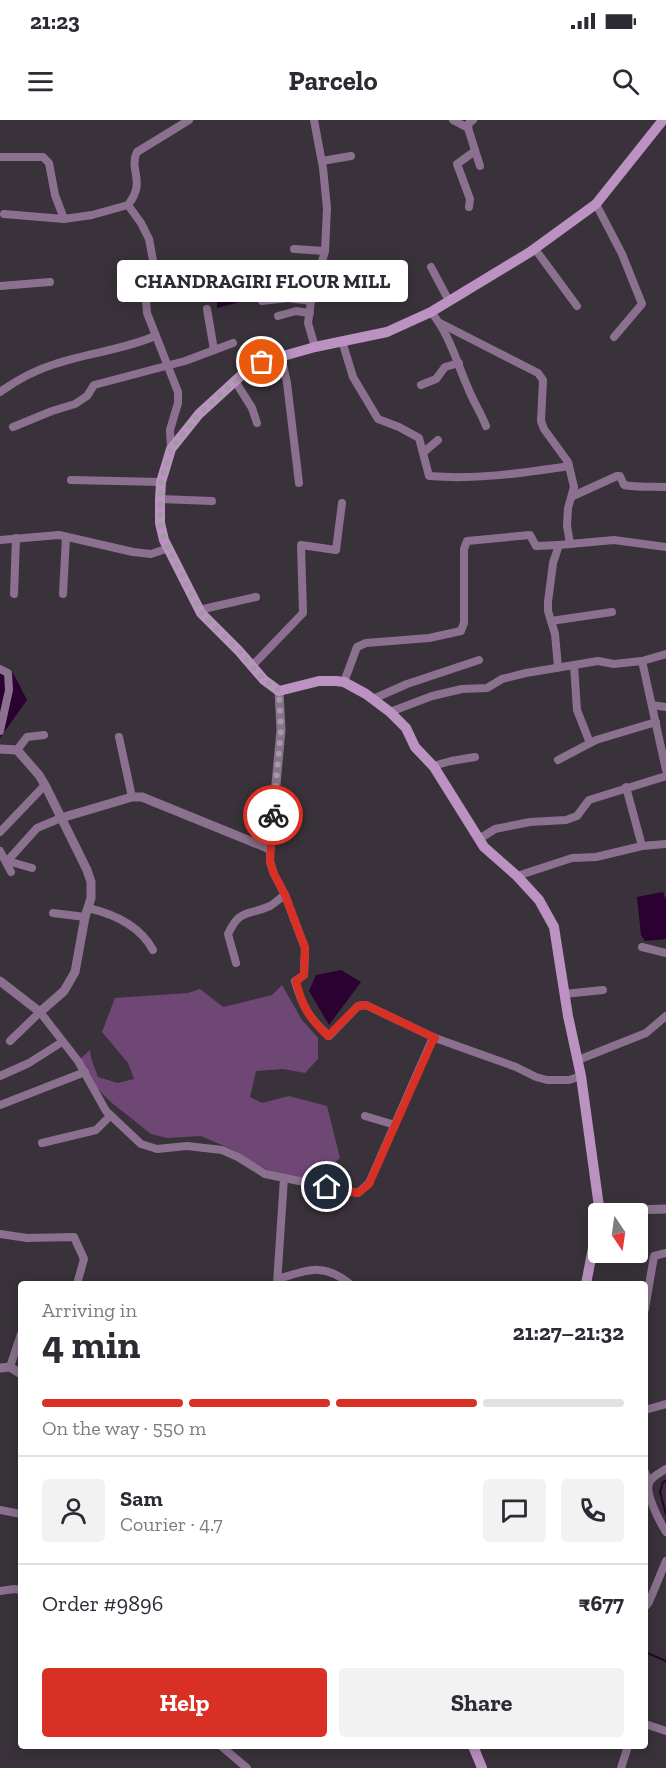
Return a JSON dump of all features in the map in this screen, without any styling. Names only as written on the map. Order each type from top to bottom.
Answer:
[{"type":"main road","points":[[600,1203],[581,1076],[564,994],[554,927],[539,900],[517,876],[484,847],[433,766],[415,747],[406,728],[390,712],[344,682],[319,681],[279,691],[264,680],[199,610],[164,540],[160,524],[160,499],[161,482],[171,449],[199,414],[246,371],[262,362],[281,356],[387,332],[431,312],[535,249],[596,204],[663,120]]},
{"type":"main road","points":[[587,1281],[590,1263]]},
{"type":"main road","points":[[474,1749],[482,1768]]},
{"type":"street","points":[[4,214],[64,219],[92,215],[128,205],[138,185],[135,155],[177,123],[189,120]]},
{"type":"street","points":[[314,120],[322,161],[327,208],[325,250],[311,301],[308,323],[315,347]]},
{"type":"street","points":[[453,120],[468,128]]},
{"type":"street","points":[[473,120],[469,123],[468,128],[480,166]]},
{"type":"street","points":[[469,207],[470,199],[457,164],[475,151]]},
{"type":"street","points":[[322,161],[351,156]]},
{"type":"street","points":[[0,157],[43,157],[49,163],[55,195],[64,219]]},
{"type":"street","points":[[596,204],[622,254],[642,304],[614,337]]},
{"type":"street","points":[[128,205],[141,223],[148,239],[156,276],[146,301],[149,321],[169,365],[179,398],[170,429],[171,449]]},
{"type":"street","points":[[294,249],[325,250]]},
{"type":"street","points":[[535,249],[577,306]]},
{"type":"street","points":[[237,270],[245,267],[252,271],[253,282],[258,288],[262,301],[288,298],[311,301]]},
{"type":"street","points":[[431,267],[449,301]]},
{"type":"street","points":[[0,286],[50,282]]},
{"type":"street","points":[[207,309],[214,350]]},
{"type":"street","points":[[278,316],[296,310],[310,313]]},
{"type":"street","points":[[431,312],[440,323],[486,426]]},
{"type":"street","points":[[440,323],[538,373],[543,380],[541,421],[544,429],[562,452],[569,466],[574,487],[568,508],[567,526],[570,543]]},
{"type":"street","points":[[0,392],[31,373],[56,363],[139,343],[155,336]]},
{"type":"street","points":[[342,341],[353,377],[378,419],[419,438],[429,476],[454,478],[569,466]]},
{"type":"street","points":[[13,427],[75,404],[87,396],[94,385],[169,365],[232,343]]},
{"type":"street","points":[[281,356],[287,383],[299,483]]},
{"type":"street","points":[[421,384],[436,379],[445,367],[459,363]]},
{"type":"street","points":[[235,381],[252,408],[257,423]]},
{"type":"street","points":[[424,452],[438,440]]},
{"type":"street","points":[[573,496],[617,476],[620,476],[624,485],[636,488],[650,485],[666,487]]},
{"type":"street","points":[[71,480],[161,482]]},
{"type":"street","points":[[160,499],[212,501]]},
{"type":"street","points":[[252,666],[303,614],[301,545],[336,550],[342,503]]},
{"type":"street","points":[[0,540],[58,535],[133,552],[151,554],[168,548]]},
{"type":"street","points":[[344,682],[357,646],[366,643],[429,638],[461,631],[464,626],[464,549],[467,541],[530,535],[536,546],[614,540],[666,547]]},
{"type":"street","points":[[63,594],[66,537]]},
{"type":"street","points":[[14,594],[16,538]]},
{"type":"street","points":[[558,667],[555,634],[548,611],[553,563],[559,545]]},
{"type":"street","points":[[199,610],[256,597]]},
{"type":"street","points":[[551,621],[612,612]]},
{"type":"street","points":[[390,712],[432,696],[462,689],[487,688],[502,679],[558,667],[598,661],[614,664],[642,661],[666,654]]},
{"type":"street","points":[[373,699],[407,684],[478,660]]},
{"type":"street","points":[[642,661],[666,770]]},
{"type":"street","points":[[574,665],[577,710],[590,743]]},
{"type":"street","points":[[0,669],[8,672],[9,690],[0,731]]},
{"type":"street","points":[[279,691],[281,730],[270,862],[305,948],[304,975],[296,981],[301,1001],[312,1021],[328,1036],[358,1006],[366,1005],[435,1038],[536,1077],[547,1080],[569,1080],[581,1076]]},
{"type":"street","points":[[652,705],[666,707]]},
{"type":"street","points":[[558,760],[590,743],[656,722]]},
{"type":"street","points":[[17,750],[27,737],[44,735]]},
{"type":"street","points":[[119,737],[132,797]]},
{"type":"street","points":[[0,749],[17,750],[39,775],[87,870],[92,890],[75,972],[64,991],[10,1041]]},
{"type":"street","points":[[433,766],[451,760],[475,757]]},
{"type":"street","points":[[480,839],[495,829],[577,816],[589,800],[666,776]]},
{"type":"street","points":[[0,832],[45,786]]},
{"type":"street","points":[[626,787],[642,846]]},
{"type":"street","points":[[32,868],[15,864],[10,858],[37,828],[61,818],[132,797],[142,797],[270,849]]},
{"type":"street","points":[[517,876],[572,858],[596,857],[642,846],[666,844]]},
{"type":"street","points":[[0,851],[11,872]]},
{"type":"street","points":[[236,963],[228,934],[234,921],[248,912],[272,905],[285,895]]},
{"type":"street","points":[[53,913],[86,913],[119,918],[147,939],[153,950]]},
{"type":"street","points":[[642,947],[666,953]]},
{"type":"street","points":[[1,984],[40,1012],[85,1072],[110,1116],[141,1144],[157,1149],[187,1146],[222,1150],[265,1174],[358,1193],[369,1184],[435,1038]]},
{"type":"street","points":[[564,994],[603,990]]},
{"type":"street","points":[[578,1060],[646,1033],[666,1016]]},
{"type":"street","points":[[0,1076],[29,1063],[62,1042]]},
{"type":"street","points":[[0,1105],[85,1072]]},
{"type":"street","points":[[42,1143],[96,1130],[110,1116]]},
{"type":"street","points":[[364,1116],[395,1125]]},
{"type":"street","points":[[284,1178],[278,1281],[313,1268],[332,1272],[346,1281]]},
{"type":"street","points":[[648,1210],[666,1209]]},
{"type":"street","points":[[0,1234],[27,1238],[74,1237],[84,1259],[78,1281]]},
{"type":"street","points":[[648,1291],[654,1256],[666,1253]]},
{"type":"street","points":[[5,1368],[18,1340]]},
{"type":"street","points":[[648,1409],[666,1404]]},
{"type":"street","points":[[666,1469],[648,1484],[652,1503],[666,1532]]},
{"type":"street","points":[[0,1510],[18,1513]]},
{"type":"street","points":[[648,1603],[666,1561]]},
{"type":"street","points":[[0,1591],[18,1590]]},
{"type":"street","points":[[648,1725],[666,1731]]},
{"type":"street","points":[[225,1749],[248,1768]]},
{"type":"street","points":[[621,1768],[627,1749]]},
{"type":"shaded area","points":[[245,284],[247,300],[217,308],[218,285]]},
{"type":"shaded area","points":[[0,668],[13,673],[27,700],[0,738]]},
{"type":"shaded area","points":[[663,892],[666,900],[666,939],[645,941],[641,935],[637,897]]},
{"type":"shaded area","points":[[341,970],[361,982],[329,1025],[309,991],[316,975]]},
{"type":"shaded area","points":[[282,985],[302,1020],[318,1038],[318,1059],[305,1073],[283,1069],[256,1071],[250,1097],[262,1103],[289,1096],[327,1106],[340,1158],[318,1178],[288,1177],[269,1171],[231,1149],[201,1136],[167,1138],[151,1134],[97,1088],[80,1059],[90,1050],[98,1077],[118,1083],[134,1079],[128,1063],[102,1032],[115,998],[188,993],[200,989],[223,1007],[272,995]]},
{"type":"waterway","points":[[666,1481],[663,1482],[660,1492],[666,1514]]},
{"type":"waterway","points":[[648,1653],[666,1661]]},
{"type":"way so far","points":[[262,362],[246,371],[199,414],[171,449],[161,482],[160,524],[164,540],[201,613],[264,680],[279,691],[281,730],[273,815]]},
{"type":"place","name":"CHANDRAGIRI FLOUR MILL","points":[[262,362]]},
{"type":"route","points":[[273,815],[270,862],[305,948],[304,975],[296,981],[301,1001],[312,1021],[328,1036],[358,1006],[366,1005],[435,1038],[369,1184],[358,1193],[327,1187]]}]
